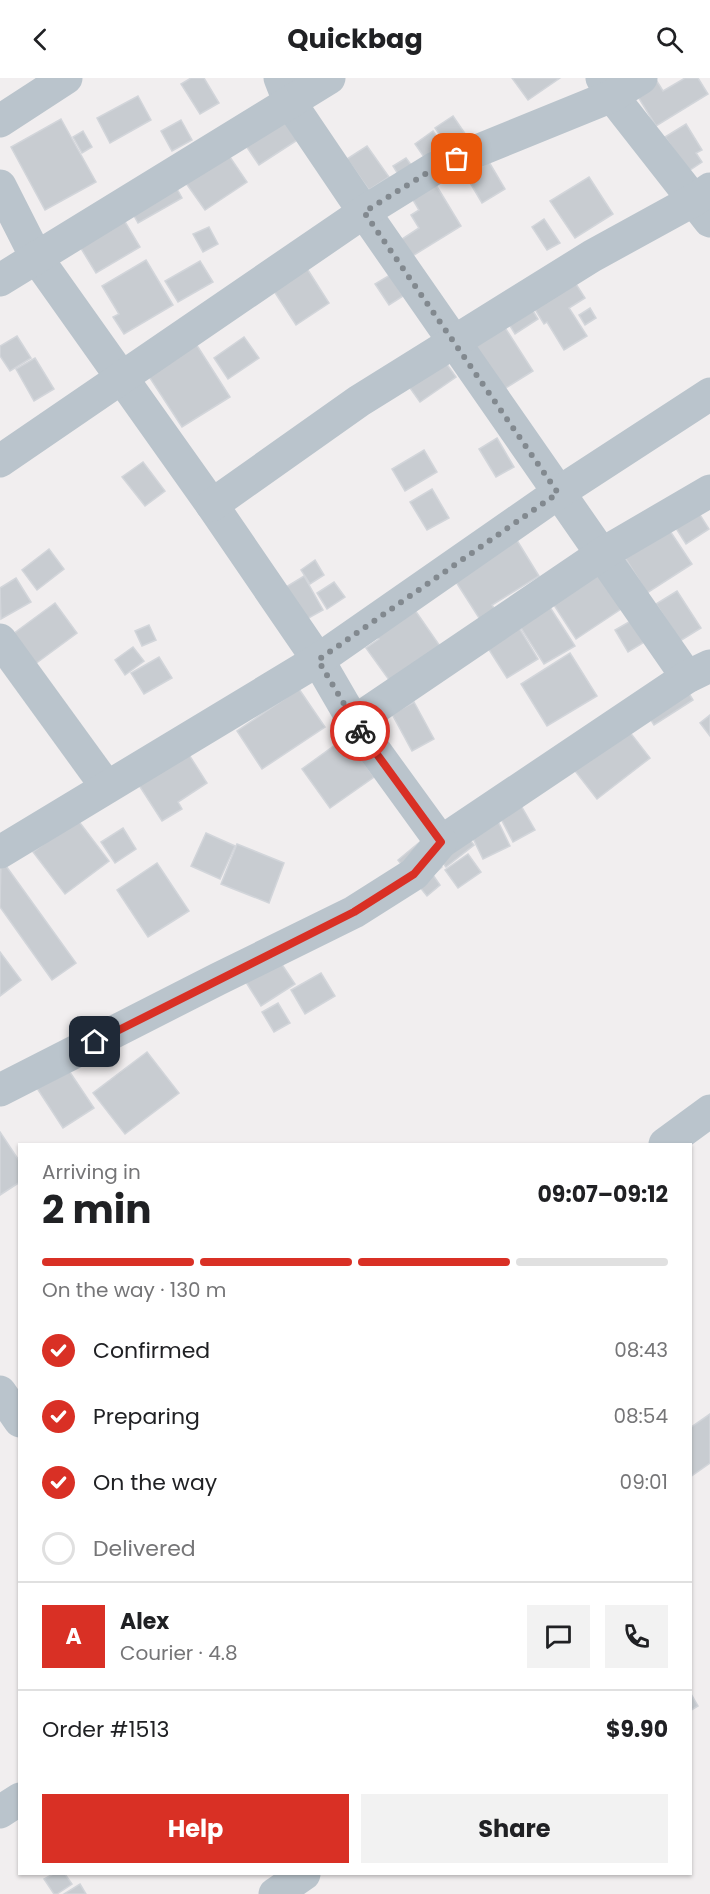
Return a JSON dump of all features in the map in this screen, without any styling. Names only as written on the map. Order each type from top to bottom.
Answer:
[{"type":"street","points":[[0,121],[66,78]]},
{"type":"street","points":[[0,280],[285,90],[329,78]]},
{"type":"street","points":[[0,461],[364,212],[435,168],[607,87],[642,78]]},
{"type":"street","points":[[212,505],[359,401],[592,256],[705,203],[607,87]]},
{"type":"street","points":[[0,1090],[354,912],[414,874],[441,842],[698,671],[602,554],[558,493],[364,212],[285,90]]},
{"type":"street","points":[[0,186],[36,257],[212,505],[318,660],[354,722],[441,842]]},
{"type":"street","points":[[0,852],[318,660],[558,493],[710,394]]},
{"type":"street","points":[[354,722],[602,554],[710,490]]},
{"type":"street","points":[[0,640],[106,786]]},
{"type":"street","points":[[665,1143],[710,1112]]},
{"type":"street","points":[[0,1392],[18,1418]]},
{"type":"street","points":[[0,1812],[18,1800]]},
{"type":"street","points":[[275,1894],[303,1875]]},
{"type":"street","points":[[313,1875],[324,1894]]},
{"type":"building","points":[[191,78],[204,78],[219,103],[200,114],[181,84]]},
{"type":"building","points":[[512,78],[560,78],[528,100]]},
{"type":"building","points":[[655,78],[663,91],[685,78],[698,78],[708,94],[656,126],[632,87]]},
{"type":"building","points":[[138,96],[151,120],[110,143],[97,118]]},
{"type":"building","points":[[284,109],[302,137],[259,165],[240,137]]},
{"type":"building","points":[[453,116],[466,135],[448,147],[435,128]]},
{"type":"building","points":[[61,119],[96,182],[45,210],[11,147]]},
{"type":"building","points":[[181,120],[192,140],[172,151],[161,131]]},
{"type":"building","points":[[686,124],[702,150],[696,153],[702,162],[690,170],[665,137]]},
{"type":"building","points":[[83,131],[92,147],[82,153],[73,137]]},
{"type":"building","points":[[433,131],[444,147],[426,160],[415,144]]},
{"type":"building","points":[[221,144],[247,182],[205,210],[178,172]]},
{"type":"building","points":[[367,146],[389,177],[369,190],[347,159]]},
{"type":"building","points":[[406,158],[415,170],[401,179],[393,166]]},
{"type":"building","points":[[489,162],[505,189],[482,203],[466,176]]},
{"type":"building","points":[[589,177],[613,214],[575,238],[550,201]]},
{"type":"building","points":[[171,178],[182,198],[138,223],[127,203]]},
{"type":"building","points":[[433,180],[461,226],[406,260],[396,243],[419,228],[411,215],[419,210],[410,195]]},
{"type":"building","points":[[115,205],[140,247],[96,273],[71,232]]},
{"type":"building","points":[[544,219],[560,243],[547,250],[532,227]]},
{"type":"building","points":[[209,227],[218,244],[203,252],[193,234]]},
{"type":"building","points":[[146,260],[173,305],[124,334],[113,317],[119,314],[102,286]]},
{"type":"building","points":[[200,261],[213,282],[178,302],[165,281]]},
{"type":"building","points":[[306,267],[329,303],[296,325],[272,288]]},
{"type":"building","points":[[390,275],[403,296],[389,305],[375,284]]},
{"type":"building","points":[[574,281],[585,298],[569,308],[587,336],[564,350],[547,322],[544,324],[533,306]]},
{"type":"building","points":[[530,306],[538,319],[515,334],[507,321]]},
{"type":"building","points":[[590,308],[596,318],[585,325],[579,315]]},
{"type":"building","points":[[504,326],[533,371],[496,394],[469,348]]},
{"type":"building","points":[[17,336],[31,358],[10,371],[0,356],[0,346]]},
{"type":"building","points":[[244,337],[259,358],[228,379],[214,358]]},
{"type":"building","points":[[196,344],[230,397],[182,427],[148,375]]},
{"type":"building","points":[[441,356],[456,377],[420,402],[405,381]]},
{"type":"building","points":[[35,358],[54,389],[34,401],[16,369]]},
{"type":"building","points":[[497,438],[514,467],[496,477],[479,449]]},
{"type":"building","points":[[424,450],[437,472],[405,491],[392,469]]},
{"type":"building","points":[[143,462],[165,491],[145,506],[122,477]]},
{"type":"building","points":[[432,489],[449,518],[427,530],[410,502]]},
{"type":"building","points":[[695,507],[709,529],[686,544],[672,522]]},
{"type":"building","points":[[668,528],[692,564],[647,593],[624,556]]},
{"type":"building","points":[[510,529],[539,576],[492,605],[496,611],[481,621],[447,568]]},
{"type":"building","points":[[49,549],[64,569],[37,590],[22,570]]},
{"type":"building","points":[[315,560],[324,575],[310,584],[301,570]]},
{"type":"building","points":[[601,565],[627,605],[576,639],[550,599]]},
{"type":"building","points":[[304,576],[323,610],[305,620],[286,587]]},
{"type":"building","points":[[16,578],[31,602],[1,619],[0,588]]},
{"type":"building","points":[[334,582],[345,597],[327,609],[317,593]]},
{"type":"building","points":[[677,591],[701,628],[680,641],[656,604]]},
{"type":"building","points":[[544,598],[575,646],[544,664],[514,617]]},
{"type":"building","points":[[55,603],[77,633],[31,667],[9,637]]},
{"type":"building","points":[[410,603],[442,649],[392,684],[366,648],[379,639],[372,629]]},
{"type":"building","points":[[634,619],[646,641],[628,652],[615,630]]},
{"type":"building","points":[[149,625],[156,640],[142,646],[135,631]]},
{"type":"building","points":[[518,626],[538,659],[507,678],[486,645]]},
{"type":"building","points":[[133,647],[144,661],[125,675],[115,660]]},
{"type":"building","points":[[570,653],[597,696],[547,726],[521,684]]},
{"type":"building","points":[[159,657],[172,678],[144,694],[131,673]]},
{"type":"building","points":[[677,674],[693,700],[654,725],[638,700]]},
{"type":"building","points":[[299,689],[325,727],[262,769],[237,731]]},
{"type":"building","points":[[414,702],[434,739],[412,751],[392,714]]},
{"type":"building","points":[[710,715],[710,736],[700,723]]},
{"type":"building","points":[[618,717],[650,758],[597,799],[565,758]]},
{"type":"building","points":[[346,737],[374,777],[330,808],[302,769]]},
{"type":"building","points":[[184,747],[207,783],[178,802],[182,809],[162,821],[135,779]]},
{"type":"building","points":[[519,802],[535,830],[513,842],[498,813]]},
{"type":"building","points":[[494,813],[510,846],[483,859],[467,826]]},
{"type":"building","points":[[77,819],[109,861],[65,894],[33,852]]},
{"type":"building","points":[[123,828],[136,849],[115,863],[101,842]]},
{"type":"building","points":[[461,828],[474,845],[446,867],[432,850]]},
{"type":"building","points":[[206,833],[235,846],[220,879],[191,866]]},
{"type":"building","points":[[421,841],[442,867],[433,875],[440,885],[427,896],[398,860]]},
{"type":"building","points":[[237,844],[284,863],[269,903],[221,884]]},
{"type":"building","points":[[468,854],[481,872],[458,888],[445,870]]},
{"type":"building","points":[[1,859],[76,963],[52,980],[0,907]]},
{"type":"building","points":[[157,863],[189,911],[148,937],[117,890]]},
{"type":"building","points":[[0,952],[21,980],[0,996]]},
{"type":"building","points":[[275,954],[295,984],[261,1006],[242,976]]},
{"type":"building","points":[[321,973],[335,996],[305,1014],[291,990]]},
{"type":"building","points":[[278,1003],[290,1023],[274,1032],[262,1012]]},
{"type":"building","points":[[147,1052],[179,1093],[125,1134],[93,1093]]},
{"type":"building","points":[[61,1059],[94,1108],[63,1128],[31,1079]]},
{"type":"building","points":[[0,1132],[18,1159],[18,1183],[0,1195]]},
{"type":"building","points":[[710,1414],[710,1463],[692,1476],[692,1427]]},
{"type":"building","points":[[692,1696],[698,1706],[692,1710]]},
{"type":"building","points":[[51,1875],[66,1875],[72,1884],[54,1894],[44,1879]]},
{"type":"building","points":[[80,1884],[86,1894],[64,1894]]},
{"type":"way so far","points":[[360,731],[318,660],[558,493],[364,212],[435,168],[457,159]]},
{"type":"route","points":[[95,1042],[354,912],[414,874],[441,842],[360,731]]}]
